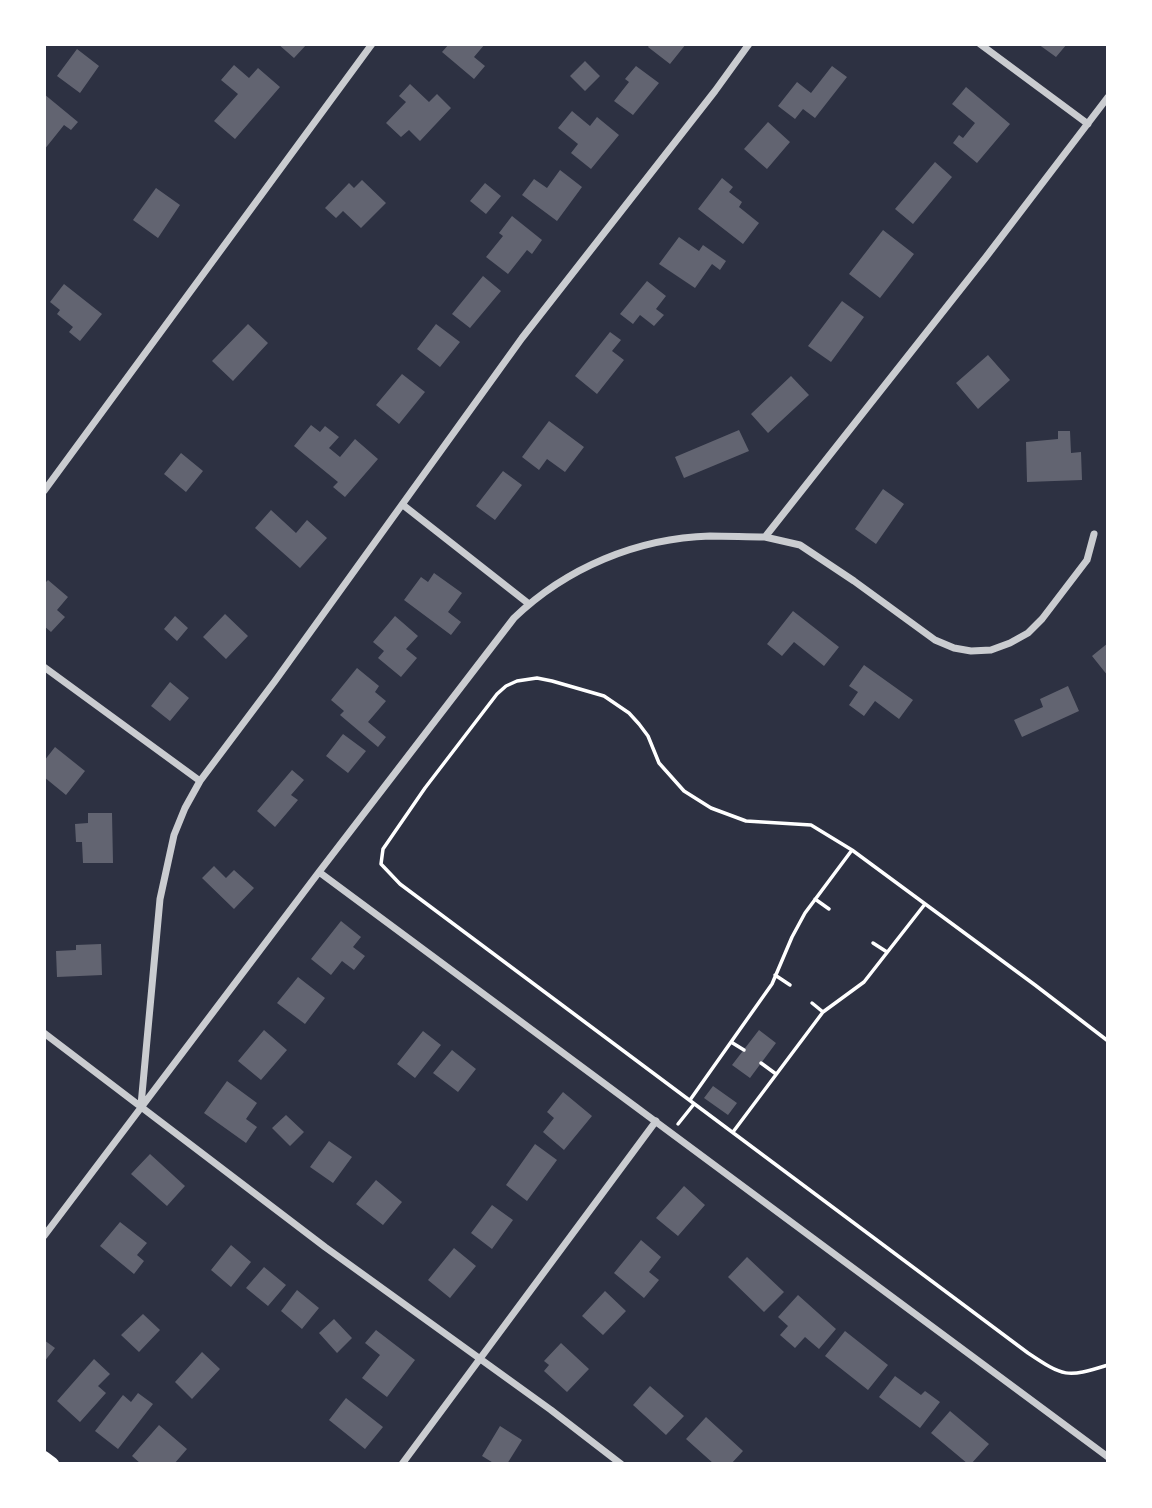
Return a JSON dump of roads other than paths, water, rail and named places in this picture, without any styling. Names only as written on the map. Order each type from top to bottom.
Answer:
[{"type":"main road","points":[[44,1458],[52,1464]]},
{"type":"street","points":[[44,491],[372,44]]},
{"type":"street","points":[[141,1106],[160,899],[174,835],[200,781],[522,338],[749,44]]},
{"type":"street","points":[[980,44],[1088,124]]},
{"type":"street","points":[[765,537],[986,257],[1108,97]]},
{"type":"street","points":[[403,505],[529,604]]},
{"type":"street","points":[[44,1236],[514,618],[546,590],[583,569],[630,549],[710,536],[765,537],[800,545],[935,640],[954,648],[991,650],[1028,633],[1042,619],[1087,560],[1094,534]]},
{"type":"street","points":[[44,667],[200,781]]},
{"type":"street","points":[[319,872],[1108,1457]]},
{"type":"street","points":[[44,1033],[325,1247],[551,1410],[621,1464]]},
{"type":"street","points":[[402,1464],[656,1121]]}]
